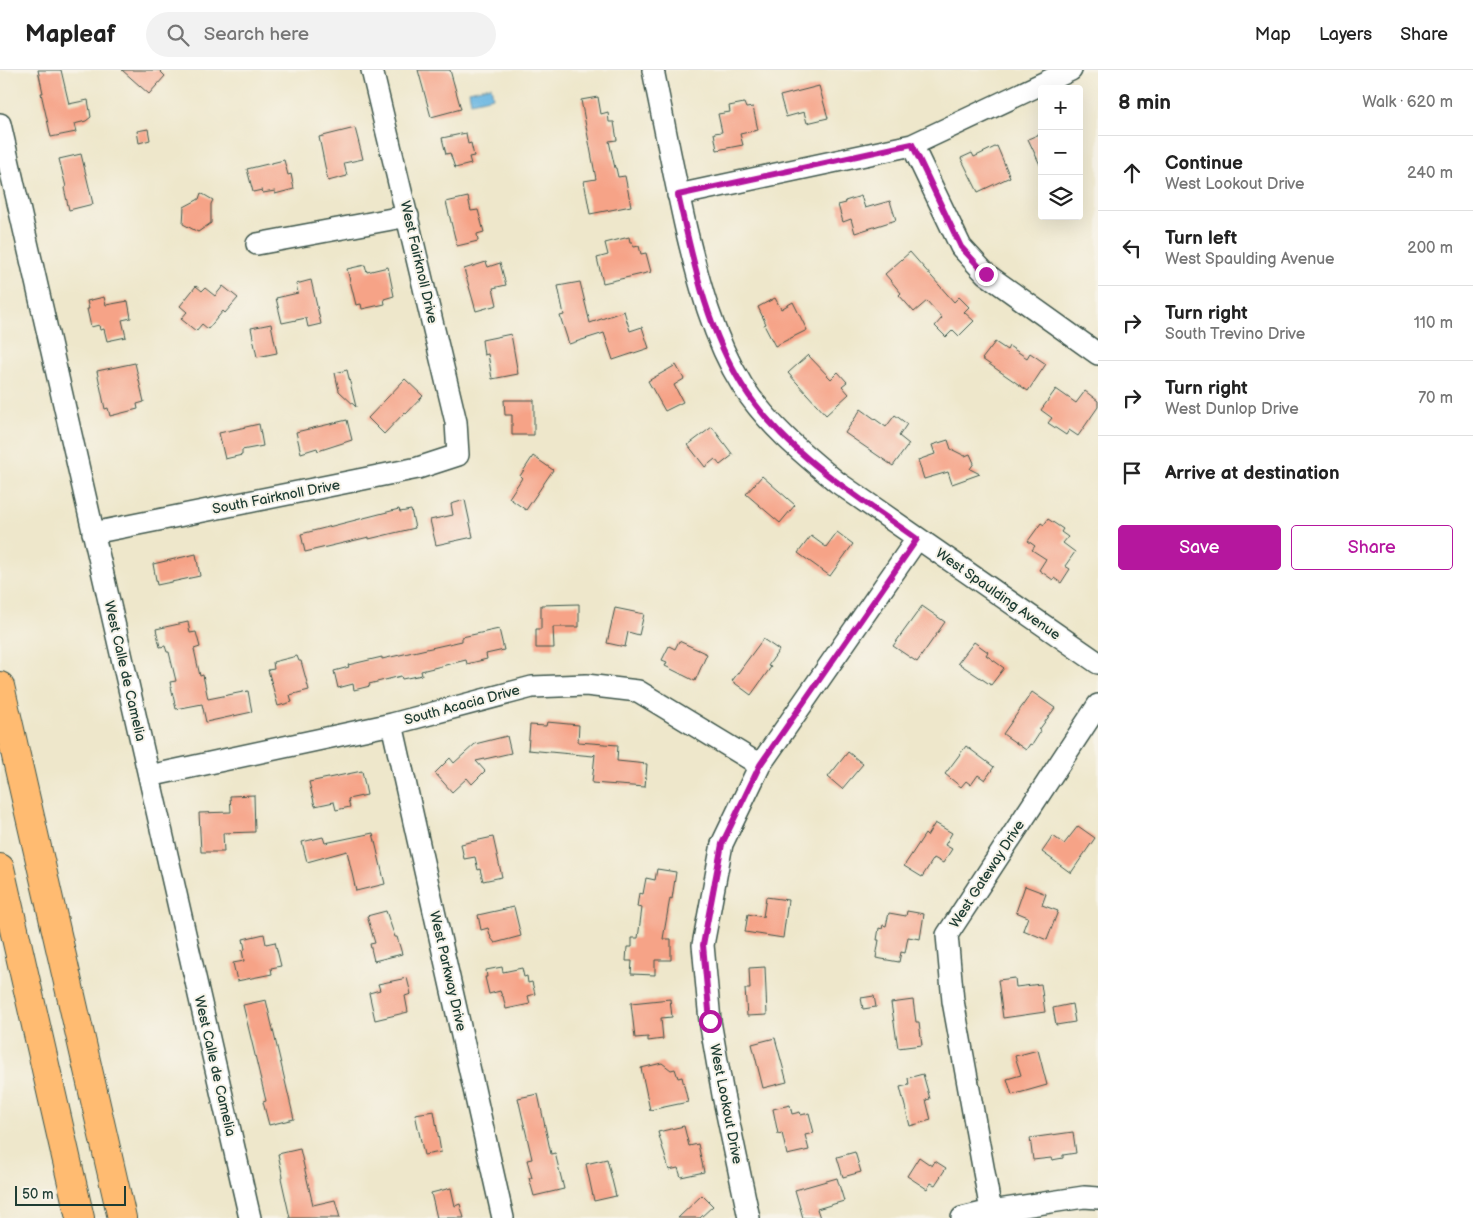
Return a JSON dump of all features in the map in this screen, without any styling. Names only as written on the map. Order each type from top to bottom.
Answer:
[{"type":"highway","points":[[0,686],[122,1218]]},
{"type":"highway","points":[[0,868],[80,1218]]},
{"type":"street","name":"West Fairknoll Drive","points":[[372,70],[456,422],[458,455]]},
{"type":"street","name":"West Spaulding Avenue","points":[[653,70],[678,195],[705,303],[728,360],[742,385],[759,408],[805,456],[837,482],[1098,664]]},
{"type":"street","points":[[678,195],[912,144],[1071,70]]},
{"type":"street","name":"West Calle de Camelia","points":[[0,124],[250,1218]]},
{"type":"street","points":[[912,144],[961,247],[986,274],[1098,354]]},
{"type":"street","points":[[257,244],[408,216]]},
{"type":"street","name":"South Fairknoll Drive","points":[[94,533],[418,468],[458,455]]},
{"type":"street","name":"West Lookout Drive","points":[[749,1218],[723,1095],[710,1021],[703,945],[722,844],[760,765],[917,539]]},
{"type":"street","name":"South Acacia Drive","points":[[149,776],[392,724],[532,687],[586,685],[638,691],[760,765]]},
{"type":"street","name":"West Gateway Drive","points":[[992,1211],[953,1001],[947,935],[1098,705]]},
{"type":"street","name":"West Parkway Drive","points":[[392,724],[503,1218]]},
{"type":"street","points":[[962,1218],[992,1211],[1084,1197],[1098,1198]]},
{"type":"water","points":[[491,86],[493,97],[471,102],[469,91]]},
{"type":"building","points":[[38,70],[61,70],[69,104],[88,100],[91,117],[86,121],[74,124],[76,132],[51,137]]},
{"type":"building","points":[[122,70],[159,70],[165,76],[149,94]]},
{"type":"building","points":[[418,70],[450,70],[461,109],[431,117]]},
{"type":"building","points":[[819,86],[828,118],[807,123],[804,112],[786,117],[780,96]]},
{"type":"building","points":[[598,97],[601,114],[608,112],[609,122],[614,122],[617,140],[609,141],[618,177],[625,176],[631,206],[590,214],[584,181],[596,179],[581,100]]},
{"type":"building","points":[[744,103],[746,108],[753,107],[758,130],[740,134],[743,145],[717,150],[714,133],[722,132],[718,114],[730,112],[729,106]]},
{"type":"building","points":[[355,128],[363,159],[344,163],[347,176],[328,181],[319,137]]},
{"type":"building","points":[[148,129],[150,140],[139,143],[137,131]]},
{"type":"building","points":[[466,133],[468,144],[471,143],[474,156],[469,157],[471,164],[455,168],[450,153],[446,154],[442,138]]},
{"type":"building","points":[[1038,135],[1038,160],[1028,139]]},
{"type":"building","points":[[997,146],[1010,177],[978,192],[961,158],[972,153],[974,157]]},
{"type":"building","points":[[81,154],[93,204],[69,210],[59,159]]},
{"type":"building","points":[[284,160],[288,175],[291,174],[294,189],[275,194],[275,191],[263,193],[262,190],[253,192],[247,169]]},
{"type":"building","points":[[201,193],[213,200],[211,204],[211,223],[198,232],[183,224],[184,207],[199,199]]},
{"type":"building","points":[[861,196],[865,208],[890,201],[896,220],[855,233],[851,219],[843,222],[838,205]]},
{"type":"building","points":[[468,197],[471,211],[478,210],[484,232],[477,234],[478,241],[457,246],[446,202]]},
{"type":"building","points":[[629,237],[634,247],[639,246],[641,254],[646,253],[651,272],[603,283],[597,258],[608,255],[605,243]]},
{"type":"building","points":[[910,252],[954,302],[959,297],[969,307],[964,312],[974,321],[959,336],[953,330],[946,337],[935,326],[942,318],[927,301],[914,312],[899,295],[901,293],[885,274]]},
{"type":"building","points":[[486,262],[488,267],[500,263],[506,285],[493,288],[497,305],[476,311],[464,269]]},
{"type":"building","points":[[365,265],[367,272],[388,267],[394,296],[384,299],[385,304],[362,309],[361,304],[356,305],[347,269]]},
{"type":"building","points":[[311,280],[321,324],[308,327],[306,318],[282,323],[276,298],[298,293],[296,284]]},
{"type":"building","points":[[580,282],[590,323],[624,311],[630,331],[642,327],[649,348],[613,360],[604,333],[569,344],[560,316],[564,315],[558,286]]},
{"type":"building","points":[[196,286],[202,291],[205,288],[215,296],[223,286],[238,298],[225,313],[223,311],[208,329],[202,324],[196,331],[181,319],[187,312],[180,306]]},
{"type":"building","points":[[104,297],[106,305],[128,301],[131,318],[122,320],[126,337],[107,341],[104,329],[100,330],[99,325],[91,327],[87,301]]},
{"type":"building","points":[[775,298],[781,309],[793,302],[807,330],[775,346],[764,325],[766,324],[758,307]]},
{"type":"building","points":[[271,324],[277,353],[257,357],[251,328]]},
{"type":"building","points":[[511,334],[518,374],[492,379],[488,354],[484,355],[482,340]]},
{"type":"building","points":[[995,342],[1007,350],[1009,346],[1027,358],[1030,353],[1046,364],[1028,391],[982,359]]},
{"type":"building","points":[[808,355],[831,379],[838,372],[847,382],[842,386],[849,394],[826,415],[788,373]]},
{"type":"building","points":[[135,363],[144,402],[137,404],[138,409],[110,416],[108,408],[105,409],[97,371]]},
{"type":"building","points":[[676,365],[684,379],[674,385],[683,402],[665,411],[648,381]]},
{"type":"building","points":[[347,370],[356,407],[339,391],[335,373]]},
{"type":"building","points":[[405,379],[423,396],[384,434],[368,418]]},
{"type":"building","points":[[1056,389],[1076,403],[1085,391],[1098,401],[1098,407],[1078,436],[1069,430],[1066,435],[1048,423],[1052,418],[1041,410]]},
{"type":"building","points":[[504,400],[534,400],[534,435],[512,435],[512,415],[505,415]]},
{"type":"building","points":[[861,409],[886,427],[895,415],[907,424],[899,436],[909,444],[893,466],[845,433]]},
{"type":"building","points":[[347,420],[352,440],[318,451],[317,448],[301,453],[296,432]]},
{"type":"building","points":[[259,424],[263,446],[242,450],[242,455],[225,459],[219,433]]},
{"type":"building","points":[[712,427],[733,455],[720,465],[715,459],[705,467],[688,445]]},
{"type":"building","points":[[948,440],[951,449],[965,456],[970,454],[974,463],[970,469],[980,474],[952,484],[948,472],[924,479],[918,460],[935,454],[932,445]]},
{"type":"building","points":[[533,456],[553,470],[526,510],[509,498]]},
{"type":"building","points":[[762,476],[795,505],[780,523],[746,494]]},
{"type":"building","points":[[465,500],[473,537],[436,545],[430,520],[453,515],[451,504]]},
{"type":"building","points":[[399,509],[400,512],[411,510],[415,528],[305,552],[301,534]]},
{"type":"building","points":[[1048,519],[1063,529],[1061,532],[1068,537],[1063,543],[1075,552],[1065,566],[1070,569],[1061,583],[1039,570],[1046,559],[1032,550],[1035,546],[1028,541],[1041,523],[1044,525]]},
{"type":"building","points":[[837,532],[853,544],[830,576],[798,553],[811,536],[826,547]]},
{"type":"building","points":[[196,554],[200,576],[157,585],[153,564]]},
{"type":"building","points":[[579,604],[579,627],[553,627],[554,648],[536,648],[536,629],[541,629],[541,605]]},
{"type":"building","points":[[922,606],[945,622],[917,662],[893,646]]},
{"type":"building","points":[[615,608],[644,614],[639,635],[628,632],[625,647],[607,643]]},
{"type":"building","points":[[188,622],[190,633],[196,632],[200,647],[194,649],[200,676],[203,675],[208,699],[248,691],[252,712],[206,722],[202,704],[176,709],[170,682],[176,681],[169,652],[167,652],[165,646],[160,647],[156,629]]},
{"type":"building","points":[[499,629],[504,650],[486,654],[487,659],[467,664],[466,660],[421,671],[422,675],[402,679],[401,676],[354,690],[353,684],[338,688],[334,671],[349,667],[348,665],[462,641],[462,637]]},
{"type":"building","points":[[763,639],[779,650],[768,666],[771,667],[751,695],[732,681]]},
{"type":"building","points":[[679,641],[707,654],[695,681],[665,666],[667,662],[662,660],[669,646],[675,649]]},
{"type":"building","points":[[974,642],[988,652],[986,655],[1004,668],[991,685],[958,663]]},
{"type":"building","points":[[297,656],[299,661],[301,661],[309,690],[290,695],[292,702],[278,706],[268,670],[274,669],[273,662]]},
{"type":"building","points":[[1032,692],[1055,708],[1039,730],[1041,731],[1032,745],[1030,744],[1026,750],[1003,734]]},
{"type":"building","points":[[547,722],[579,725],[578,742],[618,745],[617,761],[647,764],[645,787],[592,783],[595,754],[593,756],[528,750],[530,725],[546,726]]},
{"type":"building","points":[[507,736],[511,753],[476,761],[485,771],[472,784],[467,778],[452,792],[435,773],[450,758],[454,763],[475,744]]},
{"type":"building","points":[[966,746],[994,767],[985,780],[978,775],[971,785],[966,781],[961,787],[945,774]]},
{"type":"building","points":[[848,752],[863,764],[842,789],[828,777]]},
{"type":"building","points":[[362,771],[367,795],[348,799],[350,807],[336,810],[334,802],[315,806],[309,782]]},
{"type":"building","points":[[254,795],[255,832],[223,833],[224,852],[201,852],[199,813],[231,812],[230,796]]},
{"type":"building","points":[[935,823],[952,833],[945,845],[952,849],[943,863],[934,858],[922,877],[904,866],[925,834],[927,836]]},
{"type":"building","points":[[1078,826],[1095,838],[1071,873],[1042,852],[1053,836],[1064,844]]},
{"type":"building","points":[[373,833],[385,884],[356,891],[347,851],[307,862],[302,842],[323,837],[325,843]]},
{"type":"building","points":[[493,837],[502,877],[483,881],[475,857],[464,859],[461,844]]},
{"type":"building","points":[[657,869],[676,872],[663,939],[671,939],[671,960],[655,960],[655,975],[631,974],[632,961],[626,961],[627,947],[632,947],[632,938],[638,938],[642,908],[637,907],[639,893],[643,894],[646,878],[655,880]]},
{"type":"building","points":[[1025,886],[1046,894],[1042,905],[1058,911],[1047,940],[1023,930],[1028,917],[1016,912]]},
{"type":"building","points":[[766,897],[788,900],[783,938],[745,932],[748,914],[763,917]]},
{"type":"building","points":[[514,907],[521,936],[495,943],[491,938],[488,928],[481,930],[478,915]]},
{"type":"building","points":[[386,911],[402,954],[374,961],[370,944],[375,943],[367,916]]},
{"type":"building","points":[[907,911],[924,914],[920,939],[908,937],[905,953],[901,952],[899,962],[876,958],[879,928],[882,929],[883,925],[886,926],[889,913],[906,916]]},
{"type":"building","points":[[264,934],[266,944],[275,942],[281,966],[271,968],[272,974],[237,981],[233,963],[244,961],[242,950],[245,949],[243,939]]},
{"type":"building","points":[[502,967],[503,972],[522,968],[524,977],[527,976],[528,983],[532,982],[535,994],[528,996],[530,1004],[506,1009],[500,991],[489,994],[485,977],[487,977],[486,970]]},
{"type":"building","points":[[765,967],[767,1015],[747,1016],[745,989],[750,989],[749,968]]},
{"type":"building","points":[[407,978],[411,994],[405,996],[408,1012],[375,1020],[369,993],[380,990],[378,984]]},
{"type":"building","points":[[1015,978],[1016,987],[1041,984],[1045,1012],[1003,1018],[998,980]]},
{"type":"building","points":[[874,996],[876,1007],[863,1009],[861,998]]},
{"type":"building","points":[[670,999],[672,1017],[661,1018],[663,1039],[648,1041],[648,1037],[635,1038],[631,1003]]},
{"type":"building","points":[[266,1000],[294,1119],[269,1125],[263,1102],[266,1101],[243,1005]]},
{"type":"building","points":[[913,1000],[916,1022],[919,1022],[922,1045],[898,1048],[891,1003]]},
{"type":"building","points":[[1072,1004],[1075,1022],[1056,1025],[1053,1008]]},
{"type":"building","points":[[775,1038],[787,1082],[763,1088],[752,1044]]},
{"type":"building","points":[[1038,1050],[1047,1085],[1012,1095],[1007,1079],[1021,1075],[1015,1056]]},
{"type":"building","points":[[662,1063],[671,1070],[675,1069],[678,1078],[682,1077],[688,1102],[650,1110],[641,1068]]},
{"type":"building","points":[[923,1074],[930,1099],[926,1100],[931,1120],[910,1126],[900,1087],[909,1085],[908,1078]]},
{"type":"building","points":[[538,1094],[551,1154],[555,1153],[564,1189],[534,1196],[527,1160],[532,1159],[518,1098]]},
{"type":"building","points":[[790,1105],[792,1114],[800,1112],[801,1115],[809,1113],[814,1133],[805,1135],[809,1150],[787,1155],[782,1133],[778,1134],[773,1109]]},
{"type":"building","points":[[434,1111],[441,1152],[424,1155],[415,1114]]},
{"type":"building","points":[[684,1126],[689,1146],[698,1144],[704,1172],[681,1177],[678,1168],[669,1170],[658,1132]]},
{"type":"building","points":[[1073,1132],[1076,1153],[1063,1155],[1063,1158],[1052,1160],[1051,1158],[1033,1160],[1030,1138]]},
{"type":"building","points":[[300,1149],[313,1205],[335,1200],[340,1218],[290,1218],[278,1154]]},
{"type":"building","points":[[855,1152],[861,1172],[843,1177],[837,1157]]},
{"type":"building","points":[[919,1157],[932,1166],[935,1161],[946,1168],[935,1185],[931,1183],[927,1189],[907,1176]]},
{"type":"building","points":[[607,1159],[616,1196],[594,1201],[586,1164]]},
{"type":"building","points":[[837,1178],[844,1201],[817,1209],[820,1218],[803,1218],[795,1190]]},
{"type":"building","points":[[451,1188],[455,1206],[460,1204],[464,1218],[437,1218],[431,1193]]},
{"type":"building","points":[[702,1195],[713,1206],[700,1218],[678,1218]]},
{"type":"route","points":[[710,1021],[703,945],[722,844],[760,765],[917,539],[837,482],[805,456],[782,434],[742,385],[728,360],[705,303],[678,195],[912,144],[961,247],[986,274]]}]
